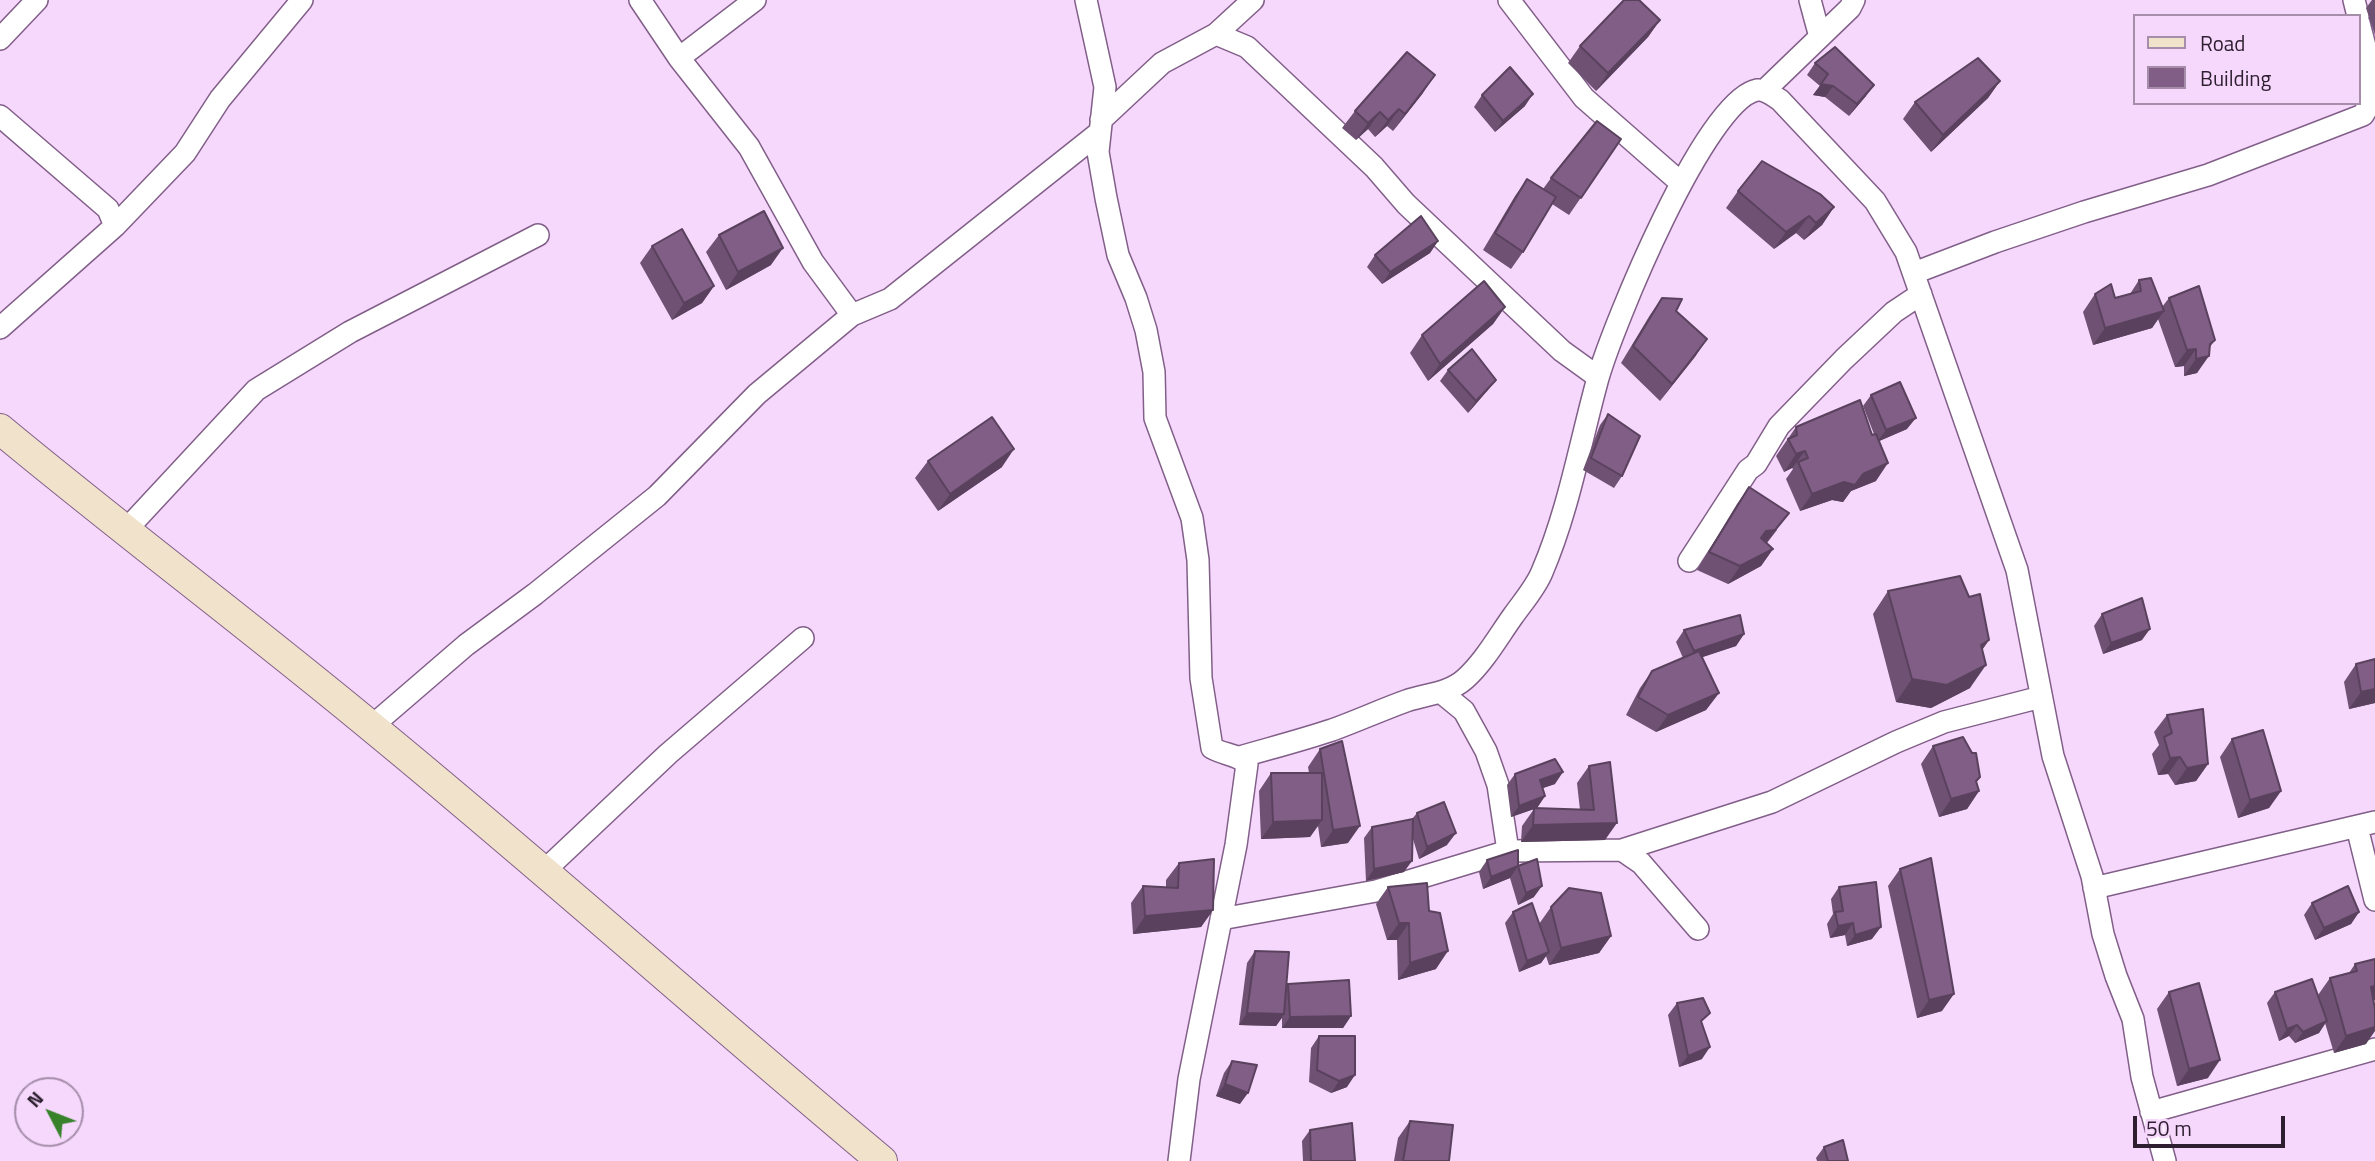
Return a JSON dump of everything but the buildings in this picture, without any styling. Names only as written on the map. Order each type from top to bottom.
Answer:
[{"type":"street","points":[[0,39],[37,0]]},
{"type":"street","points":[[0,328],[115,226],[186,153],[220,99],[302,0]]},
{"type":"street","points":[[640,0],[679,58],[749,147],[813,262],[852,315]]},
{"type":"street","points":[[679,58],[755,0]]},
{"type":"street","points":[[1086,0],[1105,88],[1098,152],[1118,255],[1146,330],[1154,372],[1156,418],[1192,518],[1198,560],[1201,678],[1212,748],[1224,755],[1240,757],[1332,730],[1413,699],[1443,693],[1464,680],[1480,662],[1541,575],[1560,527],[1598,377],[1630,293],[1672,197],[1717,127],[1741,97],[1755,90],[1765,90],[1798,118],[1875,201],[1906,251],[1914,273],[2017,570],[2053,756],[2094,888],[2103,933],[2116,976],[2133,1019],[2142,1077],[2165,1161]]},
{"type":"street","points":[[372,726],[466,645],[535,594],[657,496],[757,394],[852,315],[890,299],[1101,126],[1162,63],[1216,34],[1253,0]]},
{"type":"street","points":[[1509,0],[1584,98],[1681,183]]},
{"type":"street","points":[[1810,0],[1820,37]]},
{"type":"street","points":[[1765,90],[1850,8],[1854,0]]},
{"type":"street","points":[[1914,273],[2059,220],[2208,175],[2363,115],[2372,100],[2367,54],[2361,31]]},
{"type":"street","points":[[1216,34],[1247,47],[1374,167],[1415,214],[1562,351],[1598,377]]},
{"type":"street","points":[[0,116],[108,209],[115,226]]},
{"type":"street","points":[[125,531],[256,390],[349,332],[538,235]]},
{"type":"street","points":[[1689,561],[1779,426],[1844,359],[1894,313],[1921,294]]},
{"type":"street","points":[[0,429],[372,726],[882,1161]]},
{"type":"street","points":[[544,871],[668,754],[803,638]]},
{"type":"street","points":[[1443,693],[1464,712],[1486,751],[1498,785],[1508,851]]},
{"type":"street","points":[[1221,919],[1376,891],[1508,851],[1622,850],[1772,802],[1896,742],[1944,722],[2041,697]]},
{"type":"street","points":[[1179,1161],[1189,1079],[1243,800],[1247,764],[1240,757]]},
{"type":"street","points":[[2094,888],[2366,825],[2375,900]]},
{"type":"street","points":[[1622,850],[1640,863],[1698,929]]},
{"type":"street","points":[[2151,1112],[2375,1049]]}]
